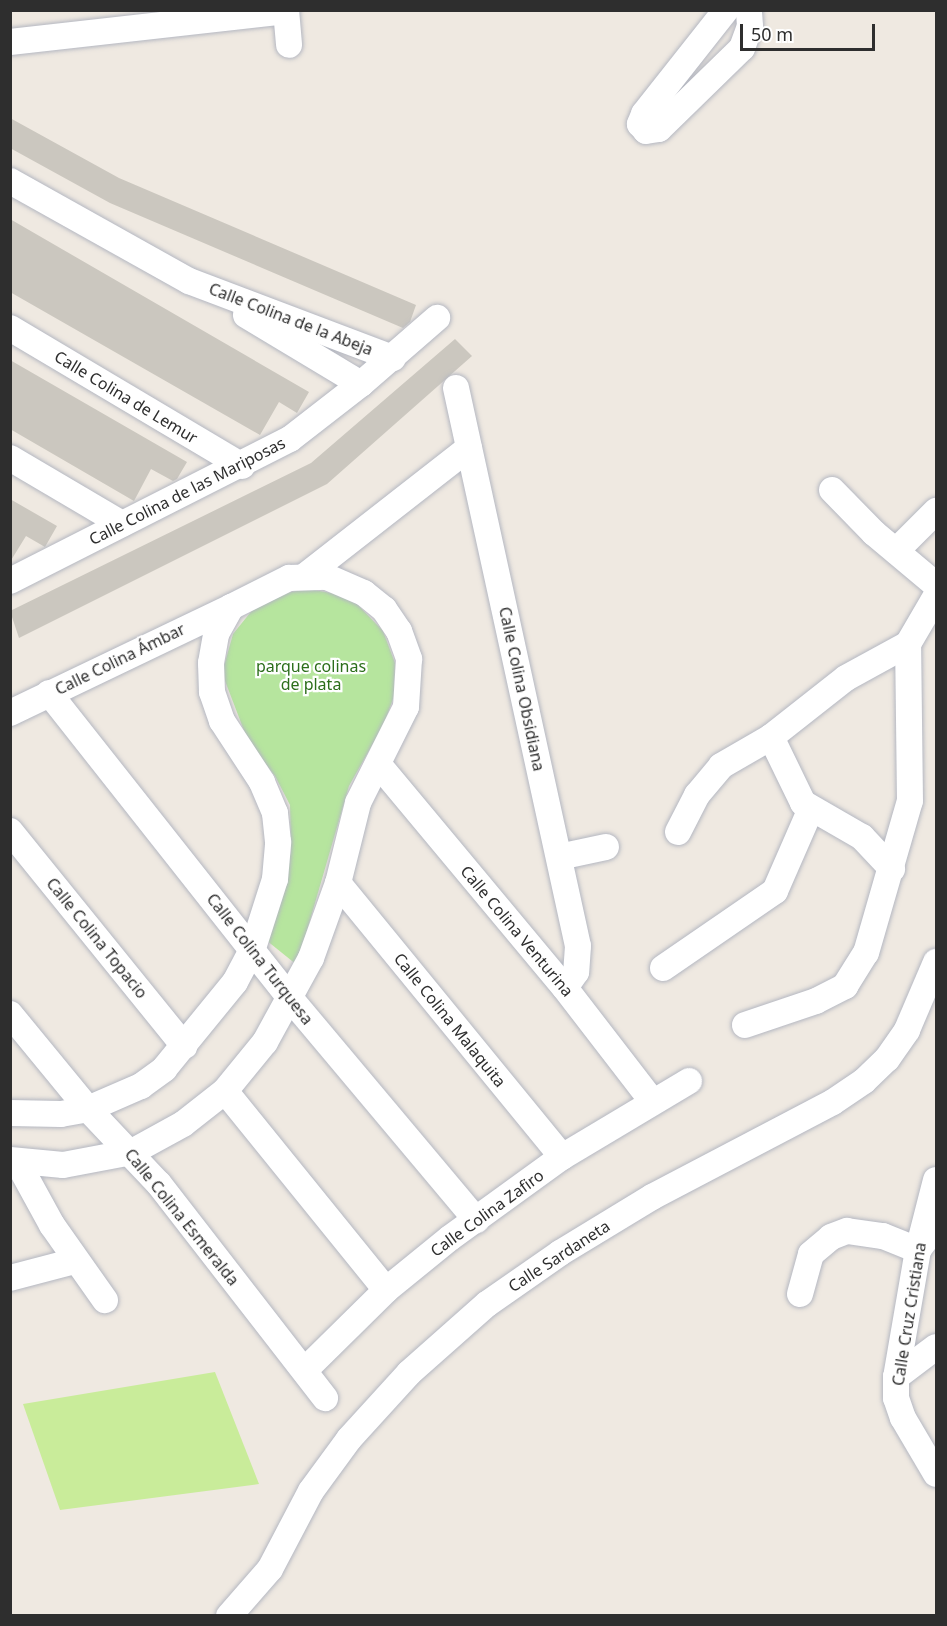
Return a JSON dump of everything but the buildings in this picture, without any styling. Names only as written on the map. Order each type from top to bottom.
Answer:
[{"type":"street","points":[[726,10],[644,114],[640,124],[645,131],[659,129],[741,48],[750,26],[749,10]]},
{"type":"street","points":[[10,42],[286,11],[289,45]]},
{"type":"street","name":"Calle Colina de la Abeja","points":[[10,181],[189,281],[362,384]]},
{"type":"street","name":"Calle Colina de la Abeja","points":[[189,281],[393,358]]},
{"type":"street","name":"Calle Colina de las Mariposas","points":[[10,581],[242,465],[309,426],[393,358],[437,318]]},
{"type":"street","name":"Calle Colina de Lemur","points":[[10,328],[242,465]]},
{"type":"street","name":"Calle Colina Obsidiana","points":[[456,388],[579,955],[576,972],[565,988]]},
{"type":"street","points":[[305,576],[469,448]]},
{"type":"street","points":[[10,458],[122,524]]},
{"type":"street","points":[[832,490],[896,551],[936,585]]},
{"type":"street","points":[[896,551],[933,519]]},
{"type":"street","points":[[14,1161],[63,1165],[132,1152],[183,1124],[225,1091],[265,1042],[311,958],[338,883],[358,803],[399,729],[409,691],[409,659],[399,631],[384,609],[364,593],[327,577],[305,576]]},
{"type":"street","name":"Calle Colina Ámbar","points":[[10,713],[231,607],[273,583],[305,576]]},
{"type":"street","points":[[678,832],[697,795],[721,766],[771,737],[846,678],[908,644],[936,596]]},
{"type":"street","points":[[10,1113],[61,1114],[88,1109],[141,1086],[164,1069],[184,1046],[235,982],[253,948],[275,879],[278,842],[275,813],[262,782],[222,721],[212,692],[211,663],[216,634],[231,607]]},
{"type":"street","points":[[745,1025],[816,1001],[845,986],[866,953],[892,869],[912,784],[908,644]]},
{"type":"street","name":"Calle Colina Turquesa","points":[[49,693],[253,948],[290,998],[476,1220]]},
{"type":"street","points":[[771,737],[790,780],[810,811],[862,837],[892,869]]},
{"type":"street","name":"Calle Colina Venturina","points":[[379,765],[565,988],[652,1101]]},
{"type":"street","points":[[663,968],[775,891],[810,811]]},
{"type":"street","name":"Calle Colina Topacio","points":[[10,831],[184,1046]]},
{"type":"street","points":[[559,857],[606,847]]},
{"type":"street","name":"Calle Colina Malaquita","points":[[338,883],[562,1157]]},
{"type":"street","name":"Calle Sardaneta","points":[[229,1616],[270,1569],[311,1491],[349,1439],[410,1373],[487,1304],[560,1253],[652,1197],[833,1102],[864,1081],[887,1059],[907,1030],[936,962]]},
{"type":"street","name":"Calle Colina Esmeralda","points":[[10,1014],[88,1109],[132,1152],[325,1398]]},
{"type":"street","name":"Calle Colina Zafiro","points":[[305,1370],[386,1290],[476,1220],[562,1157],[652,1101],[689,1081]]},
{"type":"street","points":[[225,1091],[386,1290]]},
{"type":"street","points":[[14,1161],[75,1261],[105,1300]]},
{"type":"street","name":"Calle Cruz Cristiana","points":[[936,1180],[918,1250],[896,1377],[896,1398],[903,1418],[936,1474]]},
{"type":"street","points":[[800,1294],[812,1254],[831,1237],[847,1231],[883,1236],[918,1250],[936,1224]]},
{"type":"street","points":[[10,1278],[75,1261]]},
{"type":"street","points":[[896,1377],[936,1347]]},
{"type":"green space","name":"parque colinas de plata","points":[[308,589],[337,594],[358,605],[383,631],[395,663],[394,696],[384,724],[349,786],[297,965],[266,940],[291,852],[290,805],[275,776],[248,741],[222,673],[233,634],[254,608],[280,594]]},
{"type":"green space","points":[[215,1372],[259,1484],[60,1510],[23,1404]]}]
